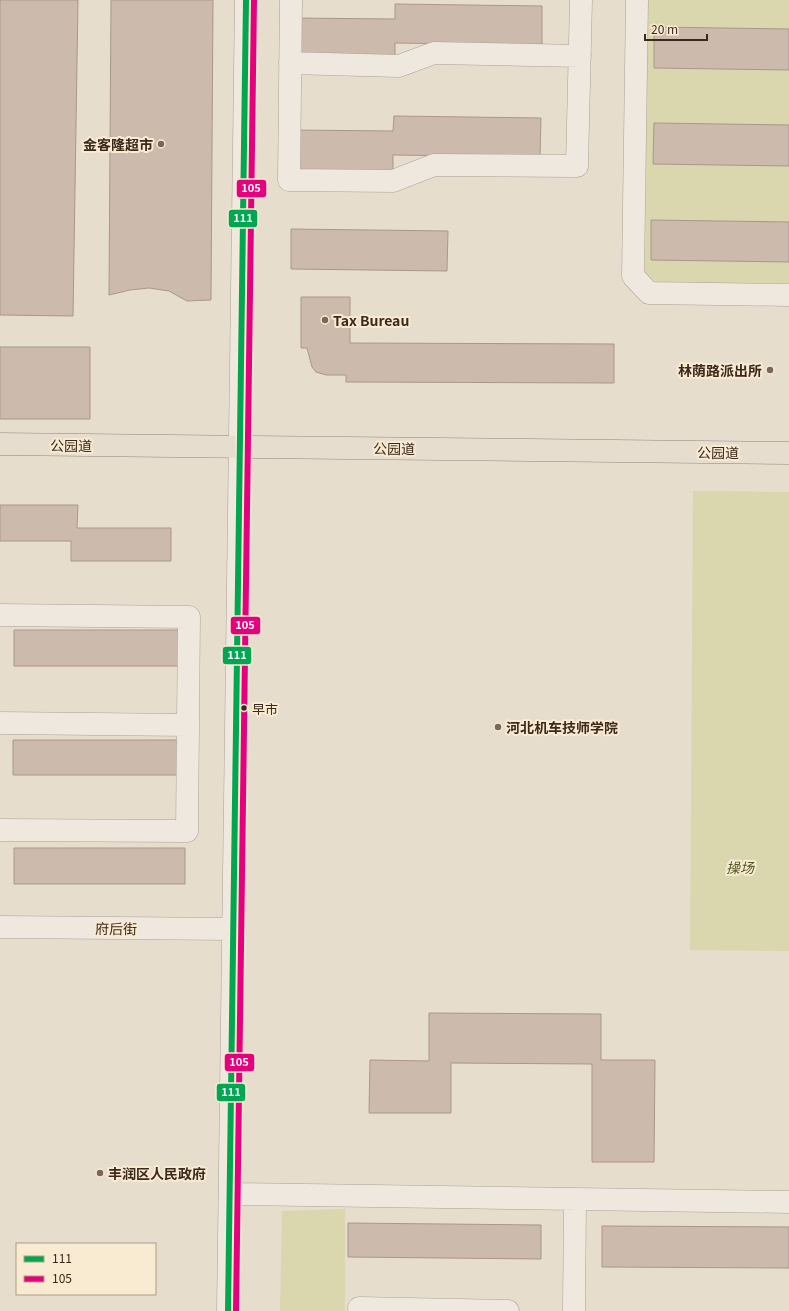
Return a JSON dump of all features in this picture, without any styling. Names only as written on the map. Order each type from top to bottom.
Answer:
[{"type":"main road","name":"公园道","points":[[0,444],[789,453]]},
{"type":"street","points":[[228,1311],[232,929],[246,0]]},
{"type":"street","points":[[291,0],[290,180],[393,181],[434,165],[577,166],[581,0]]},
{"type":"street","points":[[637,0],[633,276],[649,293],[789,295]]},
{"type":"street","points":[[290,63],[398,66],[434,53],[580,56]]},
{"type":"street","points":[[0,615],[190,617],[187,831],[0,830]]},
{"type":"street","points":[[0,723],[188,725]]},
{"type":"street","name":"府后街","points":[[0,927],[232,929]]},
{"type":"street","points":[[230,1194],[789,1202]]},
{"type":"street","points":[[574,1311],[575,1199]]},
{"type":"street","points":[[359,1308],[508,1311]]},
{"type":"green space","points":[[647,0],[789,0],[789,283],[663,285],[645,273]]},
{"type":"green space","name":"操场","points":[[693,491],[789,492],[789,951],[690,950]]},
{"type":"green space","points":[[345,1209],[345,1311],[280,1311],[282,1211]]},
{"type":"building","points":[[0,0],[78,0],[73,316],[0,315]]},
{"type":"building","name":"金客隆超市","points":[[111,0],[213,0],[211,300],[187,301],[169,291],[149,288],[130,290],[109,295]]},
{"type":"building","points":[[395,4],[542,6],[542,45],[395,43],[395,59],[293,58],[294,18],[395,19]]},
{"type":"building","points":[[654,27],[789,29],[789,70],[654,68]]},
{"type":"building","points":[[394,116],[541,118],[540,157],[393,155],[393,171],[292,170],[292,130],[393,131]]},
{"type":"building","points":[[654,123],[789,125],[789,166],[653,164]]},
{"type":"building","points":[[651,220],[789,222],[789,262],[651,260]]},
{"type":"building","points":[[291,229],[448,231],[447,271],[291,269]]},
{"type":"building","name":"Tax Bureau","points":[[301,297],[350,297],[350,343],[614,344],[614,383],[346,382],[346,375],[326,375],[316,372],[312,367],[307,348],[301,348]]},
{"type":"building","points":[[0,347],[90,347],[90,419],[0,419]]},
{"type":"building","points":[[0,505],[78,505],[77,528],[171,528],[171,561],[71,561],[71,541],[0,541]]},
{"type":"building","points":[[14,630],[186,630],[186,666],[14,666]]},
{"type":"building","points":[[13,740],[185,740],[185,775],[13,775]]},
{"type":"building","points":[[14,848],[185,848],[185,884],[14,884]]},
{"type":"building","points":[[429,1013],[601,1014],[601,1060],[655,1060],[654,1162],[592,1162],[592,1064],[451,1063],[451,1113],[369,1113],[370,1060],[429,1061]]},
{"type":"building","points":[[348,1223],[541,1225],[541,1259],[348,1257]]},
{"type":"building","points":[[602,1226],[789,1227],[789,1268],[602,1267]]},
{"type":"transit line","name":"111","points":[[228,1311],[246,0]]},
{"type":"transit line","name":"105","points":[[236,1311],[254,0]]},
{"type":"place","name":"金客隆超市","points":[[161,144]]},
{"type":"place","name":"Tax Bureau","points":[[325,320]]},
{"type":"place","name":"林荫路派出所","points":[[770,370]]},
{"type":"place","name":"早市","points":[[244,708]]},
{"type":"place","name":"河北机车技师学院","points":[[498,727]]},
{"type":"place","name":"丰润区人民政府","points":[[100,1173]]}]
